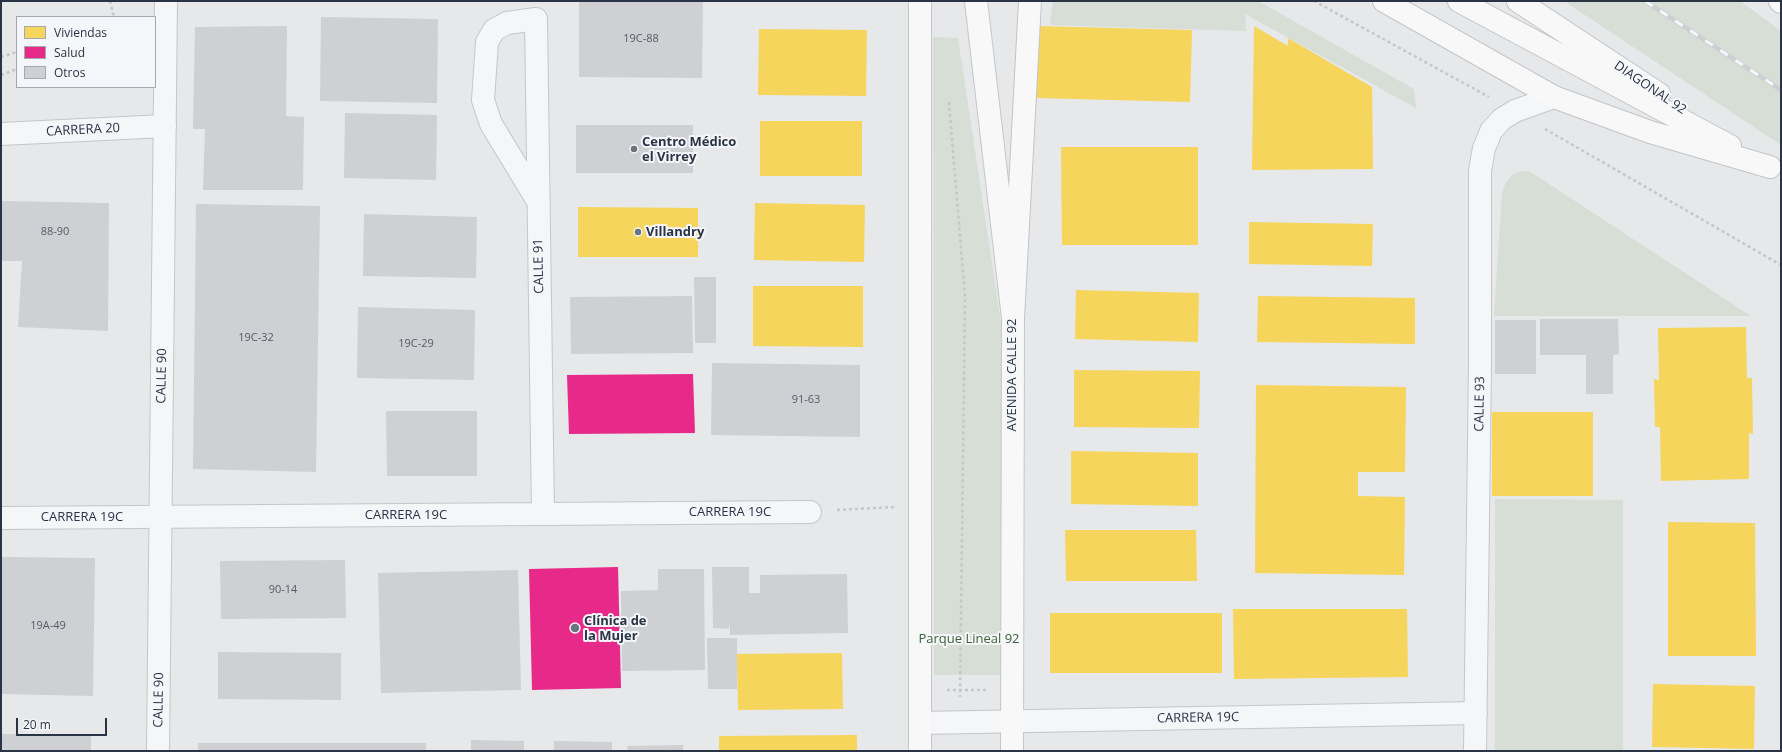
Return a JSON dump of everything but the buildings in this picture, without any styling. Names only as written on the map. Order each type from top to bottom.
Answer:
[{"type":"main road","points":[[920,1],[920,751]]},
{"type":"main road","name":"AVENIDA CALLE 92","points":[[976,1],[1013,318],[1012,751]]},
{"type":"main road","points":[[1013,318],[1030,1]]},
{"type":"main road","points":[[1384,1],[1554,97],[1650,132],[1775,171]]},
{"type":"main road","points":[[1460,1],[1775,171]]},
{"type":"main road","name":"DIAGONAL 92","points":[[1518,1],[1775,171]]},
{"type":"street","name":"CALLE 90","points":[[158,751],[166,1]]},
{"type":"street","name":"CALLE 91","points":[[539,203],[490,124],[483,100],[487,42],[494,30],[507,23],[536,19],[539,203],[543,514]]},
{"type":"street","name":"CALLE 93","points":[[1475,751],[1480,364],[1480,172],[1484,148],[1492,131],[1502,119],[1515,111],[1554,97]]},
{"type":"street","name":"CARRERA 20","points":[[1,134],[165,126]]},
{"type":"street","name":"CARRERA 19C","points":[[1,518],[810,512]]},
{"type":"street","name":"CARRERA 19C","points":[[920,723],[1476,713]]},
{"type":"path","points":[[110,1],[114,16]]},
{"type":"path","points":[[1314,1],[1515,111],[1781,266]]},
{"type":"path","points":[[1,57],[16,52]]},
{"type":"path","points":[[1,75],[16,69]]},
{"type":"path","points":[[948,95],[965,297],[959,722]]},
{"type":"path","points":[[810,512],[921,505]]},
{"type":"path","points":[[920,690],[1013,690]]},
{"type":"green space","points":[[1053,1],[1258,1],[1414,89],[1416,108],[1245,14],[1246,31],[1050,25]]},
{"type":"green space","points":[[1564,1],[1740,1],[1781,31],[1781,145]]},
{"type":"green space","name":"Parque Lineal 92","points":[[933,37],[958,38],[1001,323],[1004,675],[934,675]]},
{"type":"green space","points":[[1529,171],[1751,316],[1494,316],[1502,193],[1506,182],[1513,174]]},
{"type":"green space","points":[[1495,499],[1623,500],[1623,751],[1495,751]]},
{"type":"railway","points":[[1645,1],[1781,90]]},
{"type":"place","name":"Centro Médico el Virrey","points":[[634,149]]},
{"type":"place","name":"Villandry","points":[[638,232]]},
{"type":"place","name":"Clínica de la Mujer","points":[[575,628]]}]
